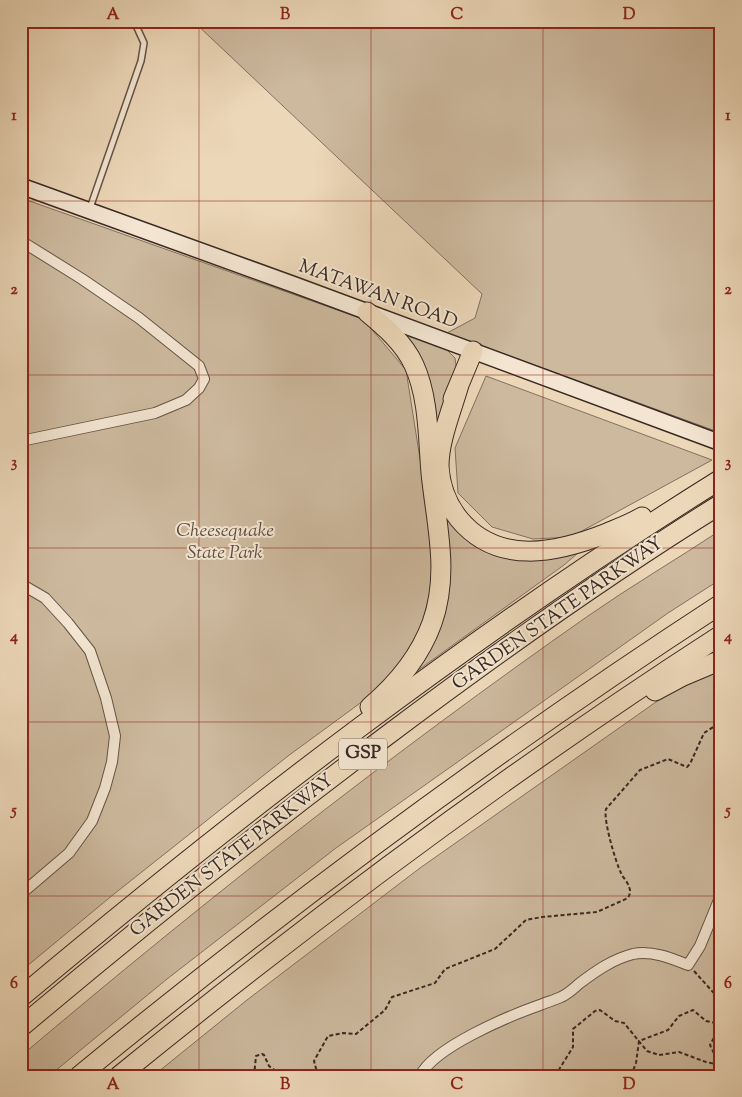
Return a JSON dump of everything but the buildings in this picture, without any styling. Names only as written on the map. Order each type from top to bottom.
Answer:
[{"type":"highway","points":[[300,772],[348,724],[398,680],[412,661],[428,633],[438,601],[442,568],[441,544],[423,397],[414,365],[396,338],[367,312]]},
{"type":"highway","points":[[431,458],[437,434],[473,351]]},
{"type":"highway","points":[[458,388],[440,456],[442,484],[447,500],[458,517],[473,532],[490,543],[509,549],[527,551],[570,546],[620,528],[649,512],[698,493]]},
{"type":"highway","name":"GARDEN STATE PARKWAY","points":[[21,997],[176,869],[300,772],[413,688],[524,608],[611,549],[721,479]]},
{"type":"highway","name":"GARDEN STATE PARKWAY","points":[[21,1027],[179,897],[343,769],[514,643],[621,569],[721,504]]},
{"type":"highway","points":[[79,1076],[215,966],[398,827],[558,713],[721,604]]},
{"type":"highway","points":[[119,1076],[336,906],[428,837],[601,715],[721,635]]},
{"type":"highway","points":[[601,715],[652,693],[697,669],[721,660]]},
{"type":"main road","name":"MATAWAN ROAD","points":[[21,186],[721,443]]},
{"type":"street","points":[[21,241],[75,274],[139,318],[198,366],[204,379],[186,400],[155,413],[21,441]]},
{"type":"street","points":[[21,584],[45,598],[90,651],[106,698],[115,736],[112,762],[105,788],[92,821],[69,853],[21,894]]},
{"type":"street","points":[[420,1076],[422,1071],[443,1051],[466,1038],[538,1005],[562,997],[588,976],[618,958],[635,953],[652,954],[671,958],[688,965],[700,946],[721,895]]},
{"type":"lane","points":[[89,211],[141,61],[144,43],[134,21]]},
{"type":"path","points":[[318,1076],[314,1061],[328,1036],[343,1033],[356,1034],[385,1010],[392,997],[435,983],[445,969],[495,949],[526,920],[598,912],[628,898],[630,893],[629,885],[621,874],[618,865],[606,823],[606,809],[640,770],[668,760],[687,767],[704,732],[721,722]]},
{"type":"path","points":[[688,965],[721,1001]]},
{"type":"path","points":[[555,1076],[573,1047],[573,1029],[595,1011],[600,1010],[616,1021],[624,1023],[647,1050],[659,1055],[679,1052],[720,1065]]},
{"type":"path","points":[[639,1041],[668,1030],[679,1016],[693,1010],[706,1021],[716,1023],[716,1034],[710,1045],[720,1065]]},
{"type":"path","points":[[631,1076],[636,1063],[639,1041]]},
{"type":"path","points":[[254,1076],[256,1056],[262,1054],[269,1066],[283,1076]]},
{"type":"green space","points":[[193,21],[721,21],[721,433],[447,333],[475,318],[482,294]]},
{"type":"green space","name":"Cheesequake State Park","points":[[21,198],[363,319],[406,370],[437,567],[416,650],[393,679],[288,756],[114,894],[21,971]]},
{"type":"green space","points":[[395,329],[446,349],[455,358],[457,373],[434,429]]},
{"type":"green space","points":[[486,376],[712,460],[571,537],[533,539],[492,527],[458,493],[455,448]]},
{"type":"green space","points":[[437,478],[483,543],[585,547],[564,565],[403,681],[436,624]]},
{"type":"green space","points":[[721,530],[721,579],[668,613],[336,848],[167,979],[49,1076],[21,1076],[21,1056],[159,941],[300,829],[515,668],[604,605]]},
{"type":"green space","points":[[721,660],[721,1076],[157,1076],[158,1072],[247,1000],[420,868],[673,690]]}]
